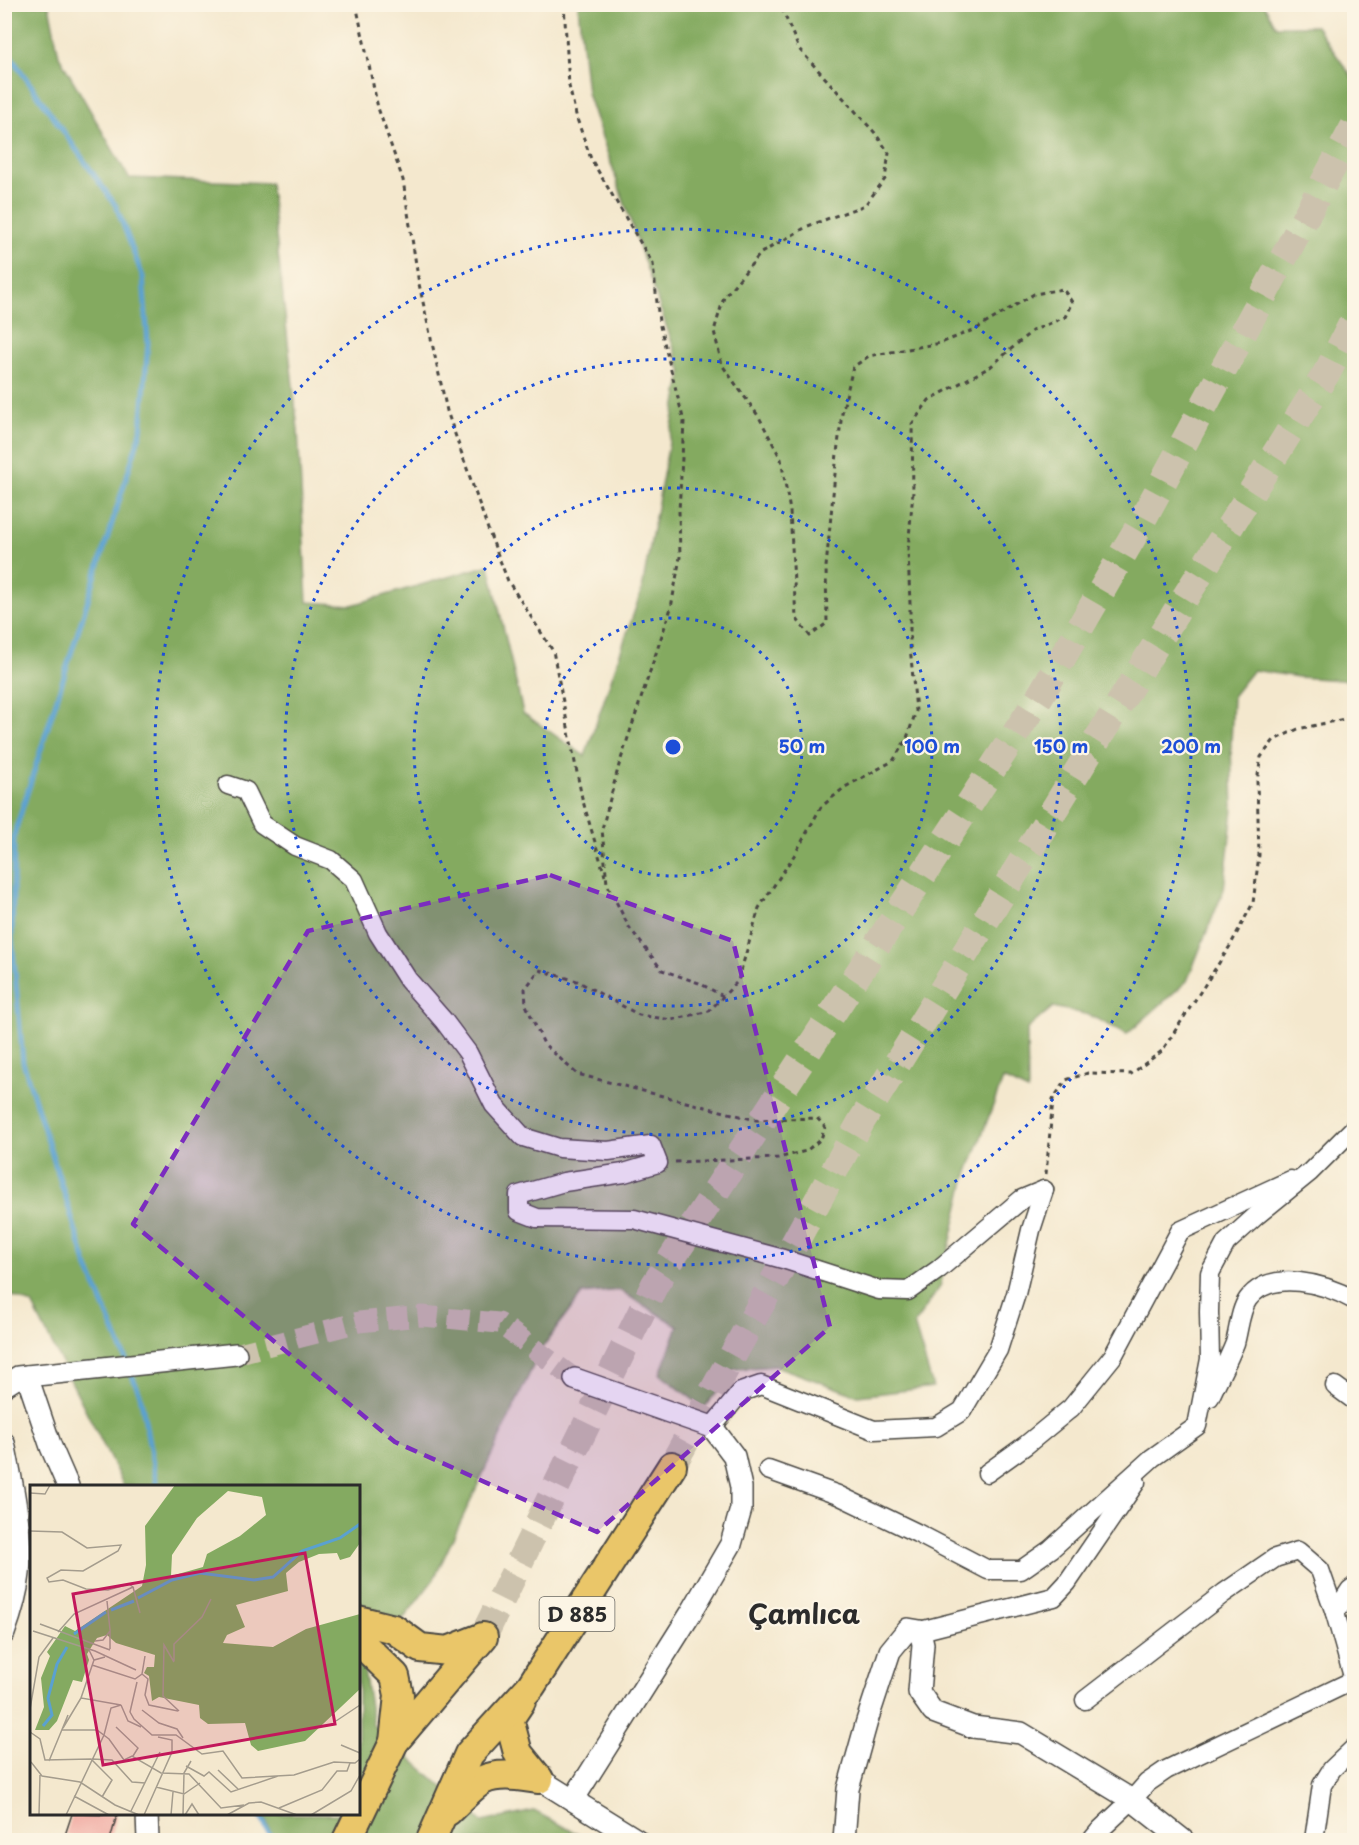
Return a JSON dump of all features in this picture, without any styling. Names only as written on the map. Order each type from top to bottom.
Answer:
[{"type":"highway","name":"D 885","points":[[436,1828],[469,1754],[531,1686],[672,1466]]},
{"type":"highway","points":[[360,1620],[394,1629],[420,1648],[448,1651],[483,1637],[394,1742],[360,1813]]},
{"type":"highway","points":[[360,1642],[395,1676],[399,1695],[394,1742]]},
{"type":"highway","points":[[531,1686],[508,1719],[518,1753],[539,1779]]},
{"type":"highway","points":[[436,1828],[482,1780],[512,1775],[539,1779]]},
{"type":"highway","points":[[347,1840],[359,1815]]},
{"type":"street","points":[[228,785],[246,791],[262,824],[295,846],[331,860],[354,880],[378,933],[408,980],[468,1053],[494,1105],[523,1137],[559,1148],[608,1151],[651,1145],[658,1163],[624,1173],[564,1182],[519,1195],[519,1211],[537,1218],[634,1219],[783,1259],[879,1290],[908,1291],[939,1269],[1022,1199],[1044,1190]]},
{"type":"street","points":[[1197,1426],[1210,1359],[1210,1273],[1226,1244],[1257,1215],[1310,1172],[1354,1128]]},
{"type":"street","points":[[987,1473],[1071,1408],[1106,1365],[1180,1231],[1310,1172]]},
{"type":"street","points":[[712,1427],[741,1392],[761,1386],[874,1430],[936,1427],[962,1411],[998,1350],[1016,1294],[1031,1230],[1044,1190]]},
{"type":"street","points":[[768,1470],[838,1496],[988,1570],[1021,1570],[1051,1549],[1152,1458],[1197,1426],[1235,1342],[1247,1300],[1262,1285],[1280,1281],[1310,1283],[1354,1300]]},
{"type":"street","points":[[4,1386],[18,1377],[236,1354]]},
{"type":"street","points":[[34,1375],[51,1447],[68,1485]]},
{"type":"street","points":[[573,1800],[691,1613],[731,1544],[741,1509],[741,1487],[734,1456],[712,1427],[575,1379]]},
{"type":"street","points":[[1335,1386],[1354,1400]]},
{"type":"street","points":[[4,1443],[19,1532],[20,1555],[17,1592],[4,1633]]},
{"type":"street","points":[[844,1840],[848,1789],[890,1651],[908,1629],[920,1631],[1054,1597],[1067,1583],[1152,1458]]},
{"type":"street","points":[[1085,1700],[1224,1593],[1275,1558],[1298,1551],[1320,1570],[1354,1680],[1354,1698]]},
{"type":"street","points":[[1335,1613],[1354,1587]]},
{"type":"street","points":[[920,1631],[923,1644],[919,1692],[933,1712],[973,1727],[1021,1733],[1132,1800],[1183,1840]]},
{"type":"street","points":[[1092,1840],[1147,1783],[1166,1770],[1354,1680]]},
{"type":"street","points":[[1314,1840],[1322,1785],[1332,1769],[1354,1748]]},
{"type":"street","points":[[539,1779],[637,1840]]},
{"type":"street","points":[[147,1815],[148,1840]]},
{"type":"path","points":[[356,4],[378,108],[403,180],[419,284],[447,411],[508,581],[553,651],[582,798],[607,884],[629,927],[662,970],[699,983],[723,996]]},
{"type":"path","points":[[564,4],[568,86],[577,119],[591,159],[653,264],[660,322],[684,422],[679,511],[680,557],[671,608],[619,765],[602,829],[607,884]]},
{"type":"path","points":[[658,1163],[778,1158],[806,1151],[821,1138],[825,1127],[817,1118],[756,1120],[577,1074],[544,1044],[526,1005],[525,989],[539,970],[577,981],[639,1015],[672,1020],[709,1011],[738,981],[759,908],[795,854],[821,807],[845,787],[893,761],[907,738],[916,711],[910,646],[908,549],[913,492],[912,424],[929,400],[990,367],[1032,331],[1065,317],[1072,302],[1063,289],[1034,294],[978,328],[941,343],[869,356],[853,367],[842,413],[825,567],[826,622],[810,636],[796,618],[790,511],[781,459],[759,417],[722,365],[714,331],[724,297],[761,253],[808,226],[865,205],[885,179],[889,153],[875,134],[799,49],[780,4]]},
{"type":"path","points":[[1349,4],[1354,14]]},
{"type":"path","points":[[1044,1190],[1053,1099],[1066,1080],[1088,1073],[1131,1074],[1162,1051],[1230,946],[1253,903],[1259,855],[1257,781],[1261,757],[1274,740],[1299,729],[1354,717]]},
{"type":"highlighted area","points":[[550,875],[733,941],[830,1327],[597,1532],[395,1442],[133,1224],[308,931]]},
{"type":"green space","points":[[4,5],[49,5],[59,56],[129,178],[270,183],[298,430],[307,602],[352,605],[489,565],[523,713],[585,756],[642,589],[682,372],[587,93],[578,5],[1264,5],[1276,26],[1316,26],[1354,80],[1354,681],[1298,677],[1253,670],[1233,695],[1231,745],[1233,809],[1224,889],[1187,981],[1127,1034],[1089,1015],[1053,1007],[1027,1029],[1028,1091],[1003,1079],[965,1180],[940,1287],[914,1324],[933,1387],[858,1396],[776,1366],[734,1369],[704,1408],[660,1374],[678,1326],[619,1290],[582,1294],[541,1349],[434,1579],[403,1619],[360,1644],[360,1485],[123,1485],[32,1304],[5,1293]]},
{"type":"green space","points":[[360,1644],[373,1725],[482,1822],[534,1811],[589,1840],[274,1840],[263,1815],[360,1815]]},
{"type":"building","points":[[72,1815],[117,1815],[110,1840],[84,1840],[65,1835]]},
{"type":"waterway","points":[[4,47],[116,206],[143,277],[148,343],[141,431],[14,835],[12,939],[23,1062],[86,1263],[127,1362]]},
{"type":"waterway","points":[[130,1371],[140,1394],[157,1485]]},
{"type":"waterway","points":[[260,1815],[272,1840]]},
{"type":"tunnel","points":[[483,1637],[655,1284],[1040,696],[1138,528],[1354,127]]},
{"type":"tunnel","points":[[672,1466],[861,1122],[1329,369],[1354,320]]},
{"type":"tunnel","points":[[236,1354],[359,1322],[422,1316],[499,1323],[575,1379]]},
{"type":"district","name":"Çamlıca","points":[[804,1612]]}]
